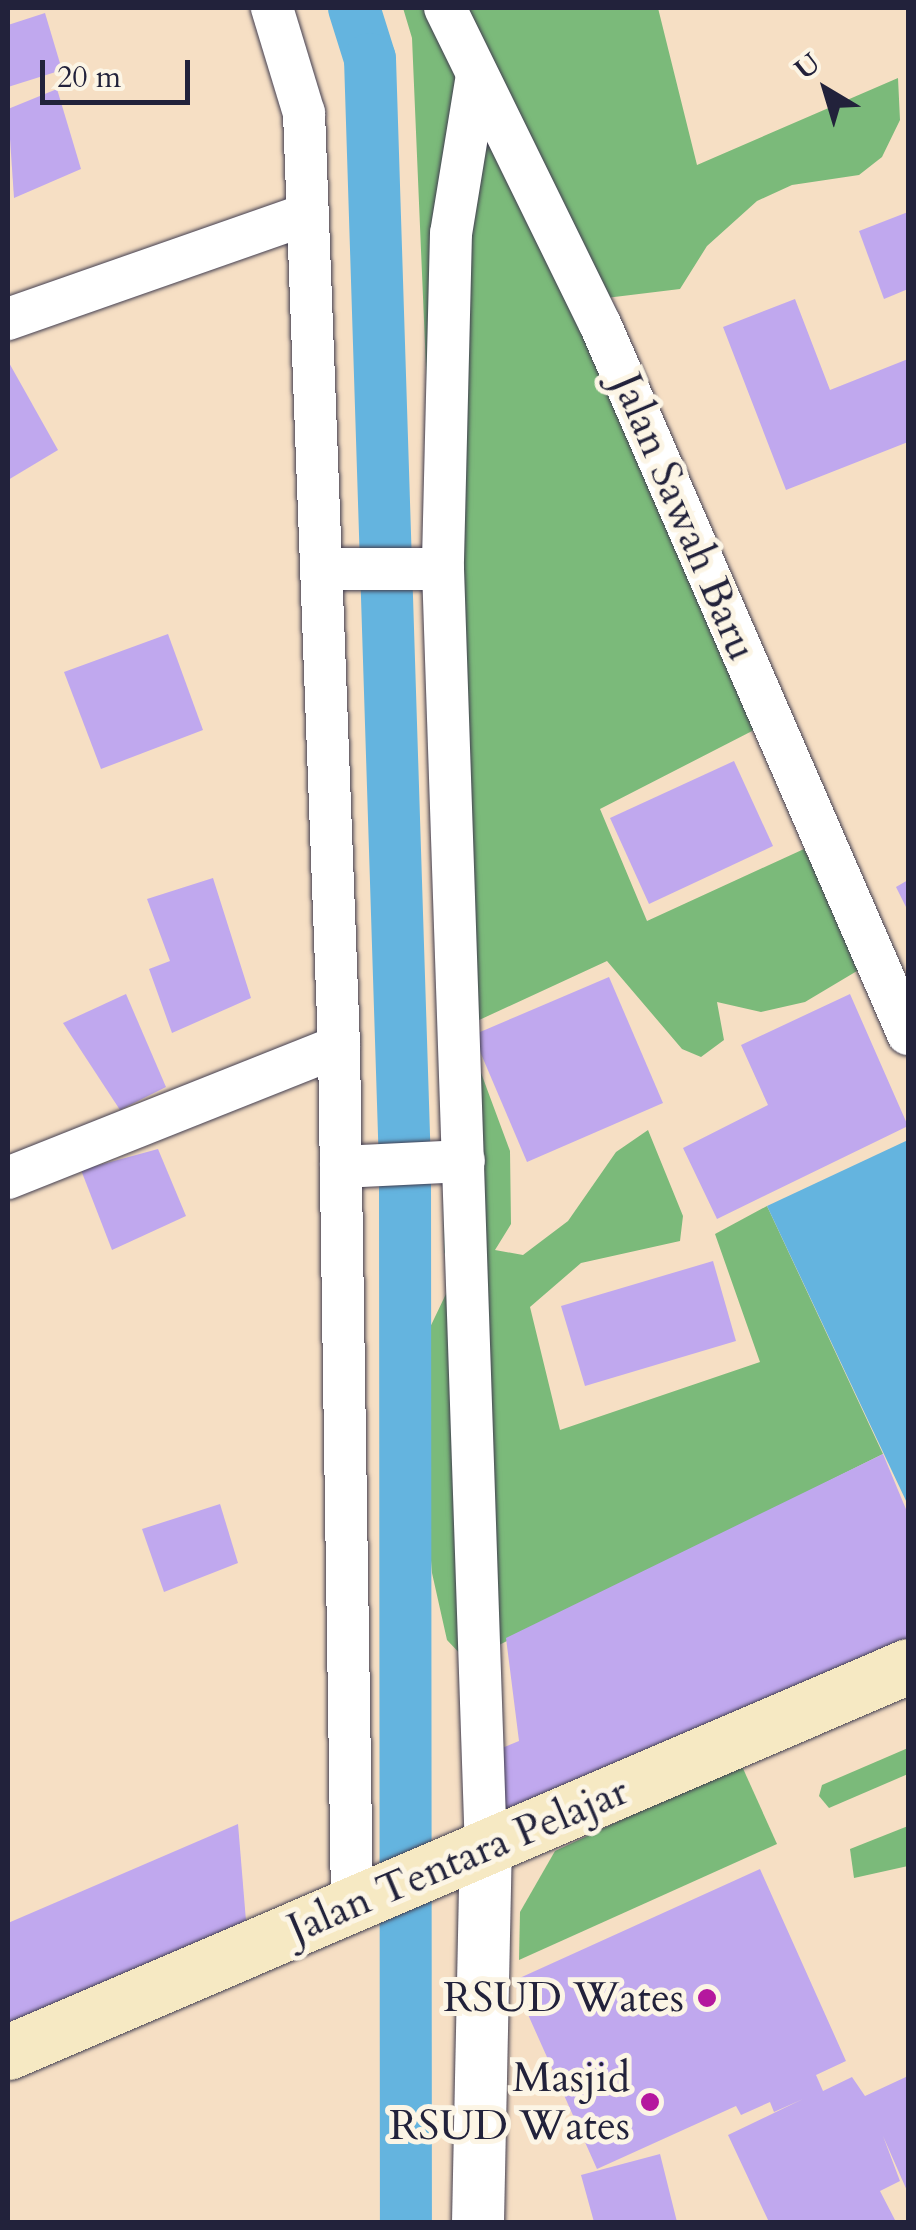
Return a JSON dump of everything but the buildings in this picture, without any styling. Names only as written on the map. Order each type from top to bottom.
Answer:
[{"type":"main road","name":"Jalan Tentara Pelajar","points":[[8,2052],[463,1861],[908,1666]]},
{"type":"street","points":[[272,8],[304,113],[332,569],[339,1046],[358,1166],[360,1901]]},
{"type":"street","name":"Jalan Sawah Baru","points":[[445,8],[600,324],[908,1034]]},
{"type":"street","points":[[477,75],[451,233],[431,570],[449,1162],[463,1861],[478,2222]]},
{"type":"street","points":[[8,319],[308,214]]},
{"type":"street","points":[[332,569],[431,570]]},
{"type":"street","points":[[8,1178],[339,1046]]},
{"type":"street","points":[[358,1166],[449,1162]]},
{"type":"green space","points":[[403,8],[430,8],[579,316],[756,729],[600,809],[647,921],[804,849],[862,968],[805,1002],[761,1012],[717,1002],[724,1040],[701,1057],[682,1049],[607,961],[464,1027],[510,1151],[511,1224],[495,1250],[523,1255],[568,1221],[616,1152],[648,1130],[683,1216],[680,1241],[581,1263],[530,1307],[560,1430],[760,1362],[715,1234],[767,1206],[883,1454],[467,1661],[447,1640],[432,1573],[417,1386],[423,1342],[456,1273],[444,1252],[438,650],[412,38]]},
{"type":"green space","points":[[459,8],[658,8],[697,165],[898,78],[900,120],[882,157],[859,175],[792,185],[757,201],[707,246],[680,289],[606,298]]},
{"type":"green space","points":[[908,1748],[908,1774],[829,1808],[819,1796],[822,1785]]},
{"type":"green space","points":[[741,1764],[777,1844],[519,1960],[520,1912],[555,1851]]},
{"type":"green space","points":[[908,1826],[908,1866],[854,1878],[850,1849]]},
{"type":"water","points":[[908,1140],[908,1505],[767,1206]]},
{"type":"waterway","points":[[354,8],[370,59],[405,1165],[406,2222]]},
{"type":"place","name":"RSUD Wates","points":[[707,1998]]},
{"type":"place","name":"Masjid RSUD Wates","points":[[650,2102]]}]
